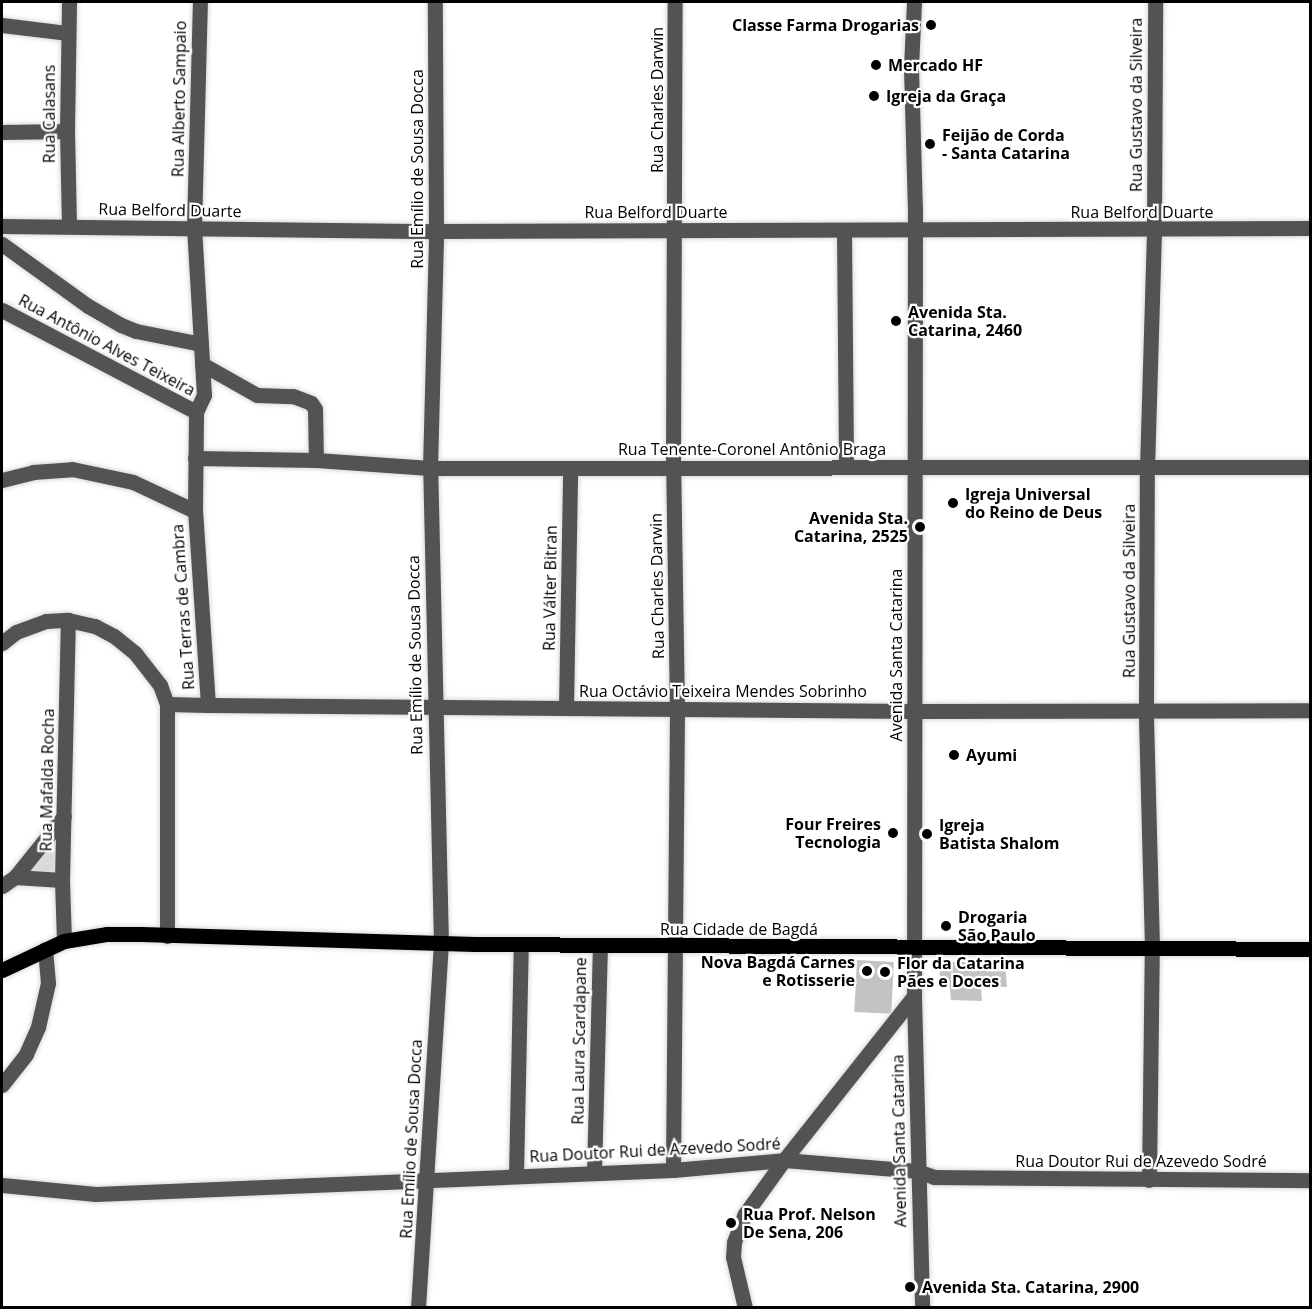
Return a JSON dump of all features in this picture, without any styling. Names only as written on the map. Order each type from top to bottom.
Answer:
[{"type":"main road","name":"Rua Cidade de Bagdá","points":[[2,970],[64,941],[107,934],[141,933],[167,936],[441,944],[1311,950]]},
{"type":"street","name":"Rua Calasans","points":[[69,2],[67,33],[69,226]]},
{"type":"street","name":"Rua Alberto Sampaio","points":[[196,412],[204,395],[194,228],[200,2]]},
{"type":"street","name":"Rua Emílio de Sousa Docca","points":[[418,1308],[441,944],[433,708],[430,468],[436,231],[435,2]]},
{"type":"street","name":"Rua Charles Darwin","points":[[672,1170],[677,710],[673,468],[675,2]]},
{"type":"street","name":"Avenida Santa Catarina","points":[[914,2],[911,68],[914,231],[914,996],[922,1308]]},
{"type":"street","name":"Rua Gustavo da Silveira","points":[[1149,1180],[1152,948],[1146,710],[1147,468],[1154,231],[1155,2]]},
{"type":"street","points":[[2,25],[67,33]]},
{"type":"street","points":[[2,132],[67,131]]},
{"type":"street","name":"Rua Belford Duarte","points":[[2,226],[436,231],[1154,231],[1311,228]]},
{"type":"street","points":[[844,231],[846,467]]},
{"type":"street","points":[[2,244],[47,279],[113,320],[136,331],[201,344]]},
{"type":"street","name":"Rua Antônio Alves Teixeira","points":[[2,310],[196,412]]},
{"type":"street","points":[[202,364],[257,395],[293,396],[311,403],[315,409],[316,460]]},
{"type":"street","name":"Rua Terras de Cambra","points":[[167,936],[167,704],[208,705],[195,511],[196,412]]},
{"type":"street","name":"Rua Tenente-Coronel Antônio Braga","points":[[195,458],[316,460],[430,468],[1311,467]]},
{"type":"street","name":"Rua Válter Bitran","points":[[566,708],[570,468]]},
{"type":"street","points":[[2,480],[33,472],[72,469],[133,482],[195,511]]},
{"type":"street","points":[[2,643],[16,632],[46,621],[68,620],[101,629],[128,646],[160,685],[167,704]]},
{"type":"street","name":"Rua Mafalda Rocha","points":[[64,941],[62,880],[68,620]]},
{"type":"street","name":"Rua Octávio Teixeira Mendes Sobrinho","points":[[208,705],[677,710],[1311,710]]},
{"type":"street","points":[[2,886],[15,877],[64,816]]},
{"type":"street","points":[[15,877],[62,880]]},
{"type":"street","points":[[141,933],[156,922],[167,902]]},
{"type":"street","points":[[516,1176],[521,945]]},
{"type":"street","name":"Rua Laura Scardapane","points":[[594,1173],[600,946]]},
{"type":"street","points":[[2,1085],[26,1054],[38,1027],[48,983],[45,950]]},
{"type":"street","points":[[745,1308],[734,1267],[734,1242],[745,1214],[784,1160],[914,996]]},
{"type":"street","name":"Rua Doutor Rui de Azevedo Sodré","points":[[2,1185],[96,1194],[672,1170],[784,1160],[917,1171],[934,1177],[1311,1180]]},
{"type":"shaded area","points":[[60,829],[60,874],[22,876],[43,855]]},
{"type":"building","points":[[857,960],[894,962],[891,1014],[854,1012]]},
{"type":"building","points":[[1005,961],[1007,987],[981,986],[982,1001],[951,1000],[949,979],[940,978],[939,962]]},
{"type":"place","name":"Classe Farma Drogarias","points":[[931,25]]},
{"type":"place","name":"Mercado HF","points":[[876,65]]},
{"type":"place","name":"Igreja da Graça","points":[[874,96]]},
{"type":"place","name":"Feijão de Corda - Santa Catarina","points":[[930,144]]},
{"type":"place","name":"Avenida Sta. Catarina, 2460","points":[[896,321]]},
{"type":"place","name":"Igreja Universal do Reino de Deus","points":[[953,503]]},
{"type":"place","name":"Avenida Sta. Catarina, 2525","points":[[920,527]]},
{"type":"place","name":"Ayumi","points":[[954,755]]},
{"type":"place","name":"Four Freires Tecnologia","points":[[893,833]]},
{"type":"place","name":"Igreja Batista Shalom","points":[[927,834]]},
{"type":"place","name":"Drogaria São Paulo","points":[[946,926]]},
{"type":"place","name":"Nova Bagdá Carnes e Rotisserie","points":[[867,971]]},
{"type":"place","name":"Flor da Catarina Pães e Doces","points":[[885,972]]},
{"type":"place","name":"Rua Prof. Nelson De Sena, 206","points":[[731,1223]]},
{"type":"place","name":"Avenida Sta. Catarina, 2900","points":[[910,1287]]}]
